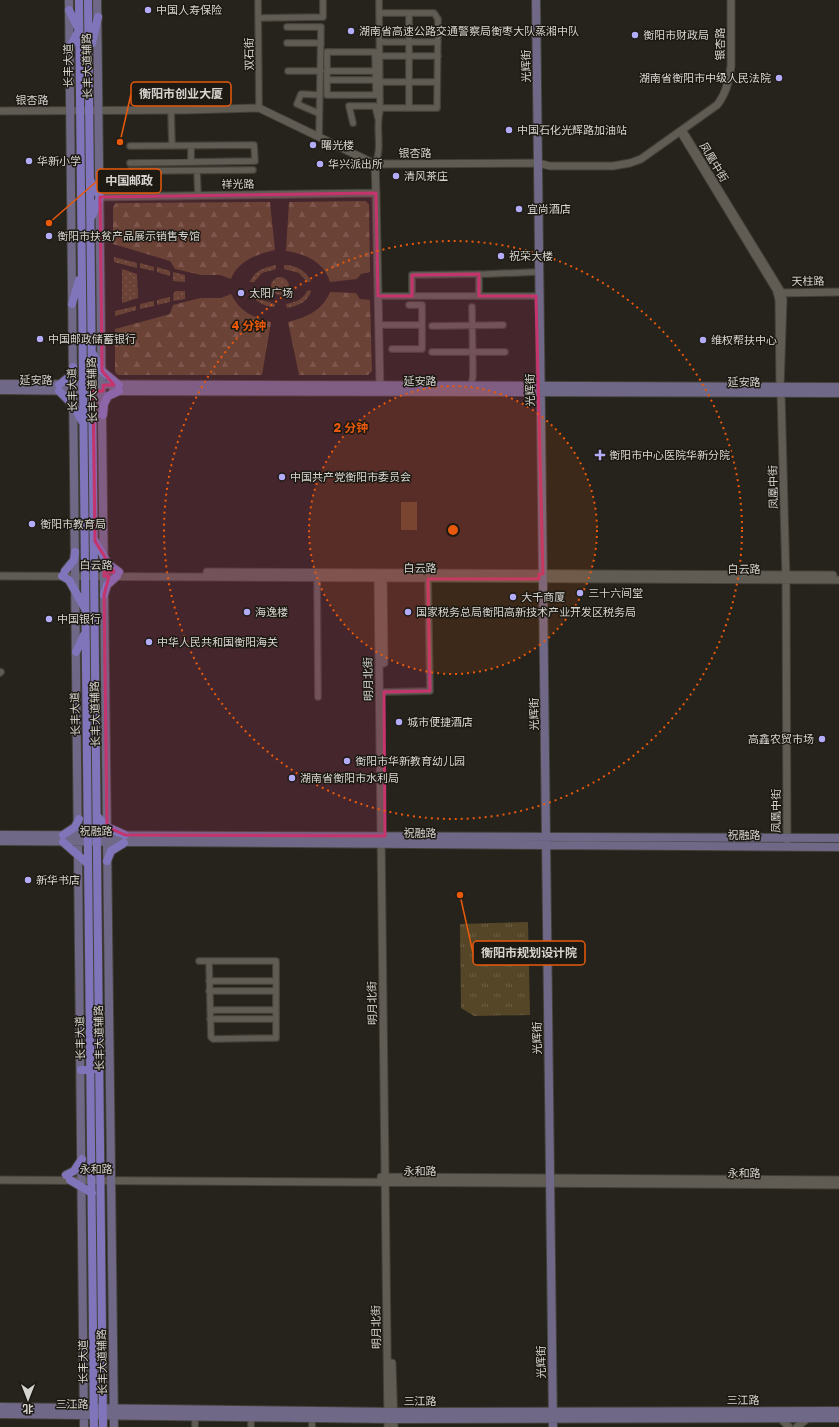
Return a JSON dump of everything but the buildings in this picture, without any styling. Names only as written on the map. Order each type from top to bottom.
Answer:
[{"type":"main road","name":"长丰大道辅路","points":[[69,0],[70,111],[77,289],[72,304],[83,1181],[84,1427]]},
{"type":"main road","name":"长丰大道","points":[[79,0],[81,270],[77,289],[83,388],[88,864],[92,1070],[97,1178],[103,1427]]},
{"type":"main road","name":"长丰大道","points":[[88,0],[100,1001],[97,1178],[92,1193],[94,1427]]},
{"type":"main road","name":"长丰大道辅路","points":[[97,0],[103,388],[114,1427]]},
{"type":"main road","name":"光辉街","points":[[532,0],[536,163],[551,1419]]},
{"type":"main road","name":"光辉街","points":[[536,0],[536,296],[539,389]]},
{"type":"main road","points":[[70,10],[79,30],[70,47]]},
{"type":"main road","points":[[89,55],[98,17]]},
{"type":"main road","points":[[90,180],[100,197],[91,221]]},
{"type":"main road","points":[[77,289],[91,289]]},
{"type":"main road","points":[[92,352],[102,371],[119,388],[108,396],[104,404],[103,415]]},
{"type":"main road","points":[[73,367],[70,376],[59,388],[73,405],[83,424]]},
{"type":"main road","name":"延安路","points":[[0,384],[59,388]]},
{"type":"main road","name":"延安路","points":[[380,389],[471,386],[539,389]]},
{"type":"main road","name":"延安路","points":[[0,390],[119,388],[780,390],[839,388]]},
{"type":"main road","name":"延安路","points":[[780,390],[839,393]]},
{"type":"main road","points":[[94,541],[104,558],[118,574],[107,585],[104,595]]},
{"type":"main road","points":[[75,552],[74,560],[63,574],[76,590],[85,610]]},
{"type":"main road","points":[[76,652],[85,630]]},
{"type":"main road","points":[[97,816],[107,835],[124,839]]},
{"type":"main road","points":[[78,819],[75,827],[63,838],[88,864]]},
{"type":"main road","name":"祝融路","points":[[0,834],[79,839],[97,839],[107,835],[124,839],[544,841],[839,847]]},
{"type":"main road","name":"祝融路","points":[[0,842],[63,838]]},
{"type":"main road","name":"祝融路","points":[[544,841],[839,838]]},
{"type":"main road","points":[[107,860],[111,851],[124,839]]},
{"type":"main road","points":[[91,1001],[109,1001]]},
{"type":"main road","points":[[81,1070],[92,1070]]},
{"type":"main road","points":[[82,1159],[68,1178],[83,1181],[92,1193]]},
{"type":"main road","name":"三江路","points":[[0,1407],[84,1411]]},
{"type":"main road","name":"三江路","points":[[114,1411],[195,1416],[391,1419],[839,1418]]},
{"type":"main road","name":"三江路","points":[[0,1414],[114,1411],[391,1419]]},
{"type":"main road","name":"三江路","points":[[551,1419],[839,1411]]},
{"type":"street","name":"双石街","points":[[258,0],[259,108]]},
{"type":"street","points":[[258,18],[323,18],[322,0]]},
{"type":"street","points":[[287,27],[320,27],[324,71],[327,80],[327,95],[376,95],[380,56],[379,0]]},
{"type":"street","name":"银杏路","points":[[0,111],[259,108],[375,164],[536,163],[550,166],[613,166],[630,163],[641,159],[717,105],[723,98],[731,66],[731,0]]},
{"type":"street","points":[[379,14],[434,13],[438,19],[437,108],[380,108]]},
{"type":"street","points":[[409,14],[409,108]]},
{"type":"street","points":[[379,30],[438,31]]},
{"type":"street","points":[[380,42],[438,42]]},
{"type":"street","points":[[287,43],[321,43]]},
{"type":"street","points":[[319,137],[319,95],[327,52],[375,52],[375,72],[378,81],[380,108],[378,119]]},
{"type":"street","points":[[380,56],[438,56]]},
{"type":"street","points":[[288,71],[375,72]]},
{"type":"street","points":[[344,72],[344,80]]},
{"type":"street","points":[[327,80],[437,82]]},
{"type":"street","points":[[318,113],[297,104],[301,94],[319,95]]},
{"type":"street","points":[[352,123],[349,106],[375,106],[378,119],[379,157],[375,164],[380,389]]},
{"type":"street","points":[[171,110],[172,146]]},
{"type":"street","name":"凤凰中街","points":[[680,131],[779,293],[784,578],[786,846]]},
{"type":"street","points":[[130,146],[254,145],[255,161],[130,164]]},
{"type":"street","points":[[191,146],[191,162]]},
{"type":"street","points":[[130,172],[253,170]]},
{"type":"street","points":[[197,171],[198,195]]},
{"type":"street","name":"祥光路","points":[[100,197],[376,193]]},
{"type":"street","points":[[412,296],[412,275],[536,272]]},
{"type":"street","points":[[479,274],[479,296]]},
{"type":"street","name":"天柱路","points":[[779,293],[839,292]]},
{"type":"street","points":[[378,296],[536,296]]},
{"type":"street","points":[[392,349],[422,349],[422,305],[409,305]]},
{"type":"street","points":[[471,386],[473,376],[472,307]]},
{"type":"street","points":[[379,325],[422,325]]},
{"type":"street","points":[[432,326],[503,326]]},
{"type":"street","points":[[432,352],[505,352]]},
{"type":"street","name":"白云路","points":[[0,571],[63,574]]},
{"type":"street","name":"白云路","points":[[118,574],[428,579],[541,577]]},
{"type":"street","name":"白云路","points":[[0,576],[118,574],[784,578],[839,580]]},
{"type":"street","name":"白云路","points":[[784,578],[839,575]]},
{"type":"street","points":[[317,578],[318,697]]},
{"type":"street","name":"明月北街","points":[[381,578],[384,692],[383,840]]},
{"type":"street","name":"明月北街","points":[[381,578],[391,1419]]},
{"type":"street","points":[[384,692],[430,692],[428,579]]},
{"type":"street","points":[[199,960],[209,960],[276,961],[276,1038],[213,1039],[210,1033],[209,960]]},
{"type":"street","points":[[209,981],[276,981]]},
{"type":"street","points":[[209,991],[276,990]]},
{"type":"street","points":[[210,1010],[276,1010]]},
{"type":"street","points":[[210,1019],[276,1019]]},
{"type":"street","name":"永和路","points":[[0,1175],[68,1178],[83,1181],[97,1178],[387,1180],[839,1180]]},
{"type":"street","name":"永和路","points":[[0,1180],[68,1178]]},
{"type":"street","name":"永和路","points":[[548,1180],[839,1185]]},
{"type":"street","points":[[195,1416],[195,1427]]},
{"type":"street","points":[[251,1417],[251,1427]]},
{"type":"street","points":[[312,1418],[312,1427]]},
{"type":"street","points":[[780,1418],[789,1427]]},
{"type":"street","points":[[797,1427],[808,1418]]},
{"type":"highlighted area","points":[[376,193],[378,296],[412,296],[412,275],[479,274],[479,296],[536,296],[543,574],[539,574],[539,579],[428,579],[430,691],[384,692],[385,836],[125,835],[107,827],[104,595],[109,576],[104,576],[104,572],[114,572],[95,541],[93,391],[103,391],[103,385],[114,385],[102,371],[100,197]]},
{"type":"green space","points":[[366,201],[369,205],[370,272],[361,274],[357,279],[330,282],[319,264],[300,254],[286,251],[289,202]]},
{"type":"green space","points":[[270,202],[275,250],[249,259],[238,267],[231,279],[220,275],[201,275],[175,269],[170,261],[113,244],[113,207],[116,203]]},
{"type":"green space","points":[[114,257],[137,263],[137,268],[114,262]]},
{"type":"green space","points":[[140,263],[154,267],[154,271],[140,268]]},
{"type":"green space","points":[[276,265],[276,269],[262,273],[254,282],[250,282],[254,275],[260,270]]},
{"type":"green space","points":[[284,265],[297,267],[307,275],[311,282],[307,282],[299,273],[284,269]]},
{"type":"green space","points":[[157,267],[170,271],[170,276],[157,272]]},
{"type":"green space","points":[[122,269],[137,274],[138,298],[122,303]]},
{"type":"green space","points":[[173,272],[185,275],[185,282],[173,281]]},
{"type":"green space","points":[[280,277],[286,280],[289,286],[286,292],[280,295],[274,292],[271,286],[274,280]]},
{"type":"green space","points":[[253,290],[262,300],[275,304],[274,307],[256,300],[250,291]]},
{"type":"green space","points":[[311,290],[308,298],[298,305],[287,308],[286,304],[298,300],[303,297],[307,291]]},
{"type":"green space","points":[[185,291],[185,299],[173,301],[174,292]]},
{"type":"green space","points":[[330,292],[356,293],[360,299],[370,300],[372,371],[368,375],[299,375],[288,322],[308,315],[318,309],[327,299]]},
{"type":"green space","points":[[231,294],[239,305],[248,313],[271,322],[262,375],[118,375],[115,372],[115,329],[170,314],[173,305],[200,298],[221,298]]},
{"type":"green space","points":[[170,297],[170,302],[157,305],[157,300]]},
{"type":"green space","points":[[154,301],[154,306],[140,309],[140,304]]},
{"type":"green space","points":[[136,306],[136,310],[115,316],[115,311]]},
{"type":"green space","points":[[401,502],[417,502],[417,530],[401,530]]},
{"type":"green space","points":[[528,922],[530,1015],[474,1016],[461,1008],[460,924]]},
{"type":"place","name":"中国人寿保险","points":[[148,10]]},
{"type":"place","name":"湖南省高速公路交通警察局衡枣大队蒸湘中队","points":[[351,31]]},
{"type":"place","name":"衡阳市财政局","points":[[635,35]]},
{"type":"place","name":"湖南省衡阳市中级人民法院","points":[[779,78]]},
{"type":"place","name":"中国石化光辉路加油站","points":[[509,130]]},
{"type":"place","name":"衡阳市创业大厦","points":[[120,142]]},
{"type":"place","name":"曙光楼","points":[[313,145]]},
{"type":"place","name":"华新小学","points":[[29,161]]},
{"type":"place","name":"华兴派出所","points":[[320,164]]},
{"type":"place","name":"清风茶庄","points":[[396,176]]},
{"type":"place","name":"宜尚酒店","points":[[519,209]]},
{"type":"place","name":"中国邮政","points":[[49,223]]},
{"type":"place","name":"衡阳市扶贫产品展示销售专馆","points":[[49,236]]},
{"type":"place","name":"祝荣大楼","points":[[501,256]]},
{"type":"place","name":"太阳广场","points":[[241,293]]},
{"type":"place","name":"中国邮政储蓄银行","points":[[40,339]]},
{"type":"place","name":"维权帮扶中心","points":[[703,340]]},
{"type":"place","name":"衡阳市中心医院华新分院","points":[[600,455]]},
{"type":"place","name":"中国共产党衡阳市委员会","points":[[282,477]]},
{"type":"place","name":"衡阳市教育局","points":[[32,524]]},
{"type":"place","name":"三十六间堂","points":[[580,593]]},
{"type":"place","name":"大千商厦","points":[[513,597]]},
{"type":"place","name":"海逸楼","points":[[247,612]]},
{"type":"place","name":"国家税务总局衡阳高新技术产业开发区税务局","points":[[408,612]]},
{"type":"place","name":"中国银行","points":[[49,619]]},
{"type":"place","name":"中华人民共和国衡阳海关","points":[[149,642]]},
{"type":"place","name":"城市便捷酒店","points":[[399,722]]},
{"type":"place","name":"高鑫农贸市场","points":[[822,739]]},
{"type":"place","name":"衡阳市华新教育幼儿园","points":[[347,761]]},
{"type":"place","name":"湖南省衡阳市水利局","points":[[292,778]]},
{"type":"place","name":"新华书店","points":[[28,880]]},
{"type":"place","name":"衡阳市规划设计院","points":[[460,895]]}]
